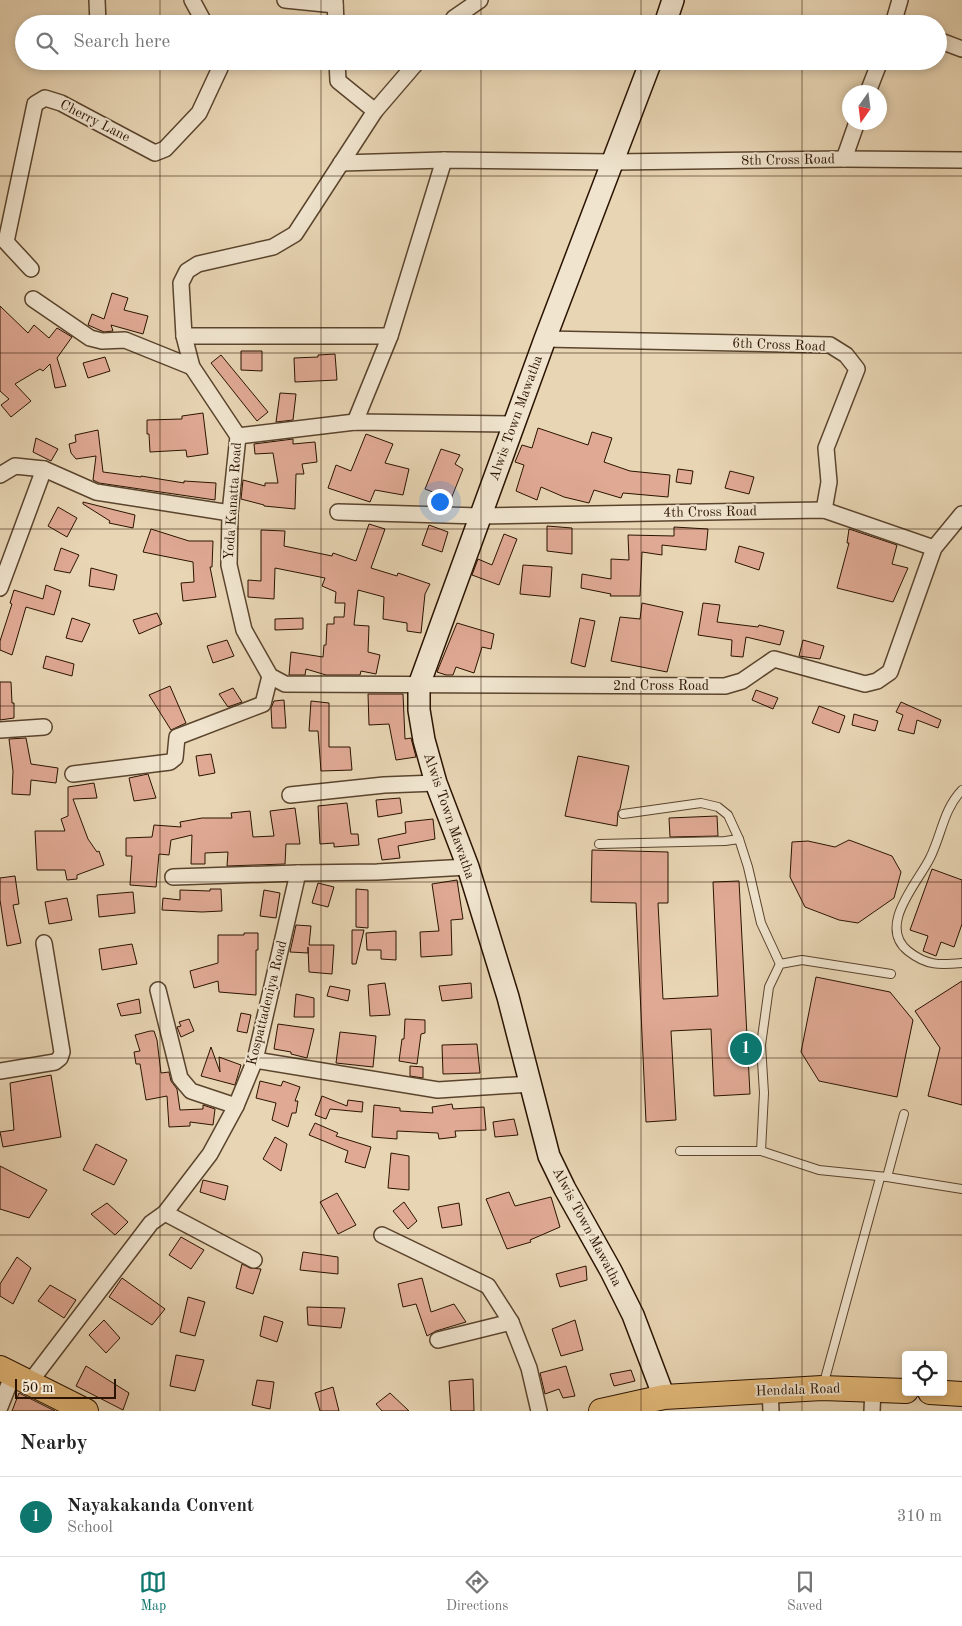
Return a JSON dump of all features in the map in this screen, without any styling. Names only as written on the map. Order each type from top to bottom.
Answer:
[{"type":"main road","points":[[14,1375],[86,1411]]},
{"type":"main road","name":"Hendala Road","points":[[601,1411],[653,1403],[771,1401],[822,1388],[873,1400],[902,1392]]},
{"type":"main road","points":[[947,1393],[962,1394]]},
{"type":"street","points":[[97,0],[98,15]]},
{"type":"street","points":[[192,0],[200,15]]},
{"type":"street","points":[[285,0],[335,3]]},
{"type":"street","points":[[458,15],[480,0]]},
{"type":"street","points":[[668,15],[673,0]]},
{"type":"street","points":[[896,15],[900,0]]},
{"type":"street","points":[[947,43],[962,49]]},
{"type":"street","name":"Cherry Lane","points":[[31,269],[6,242],[35,104],[45,98],[61,103],[155,153],[165,149],[199,113],[219,70]]},
{"type":"street","points":[[337,70],[338,81],[375,111]]},
{"type":"street","name":"Yoda Kanatta Road","points":[[270,676],[244,630],[228,565],[230,513],[238,436],[192,367],[184,336],[181,283],[187,271],[198,264],[274,247],[295,234],[375,111],[410,70]]},
{"type":"street","name":"Alwis Town Mawatha","points":[[648,70],[545,339],[418,685],[419,710],[424,740],[436,783],[468,867],[508,997],[549,1156],[565,1190],[607,1263],[633,1315],[653,1403]]},
{"type":"street","points":[[871,85],[877,70]]},
{"type":"street","points":[[844,159],[855,130]]},
{"type":"street","name":"8th Cross Road","points":[[342,163],[444,160],[614,162],[962,159]]},
{"type":"street","points":[[355,422],[390,336],[444,160]]},
{"type":"street","points":[[33,299],[90,338],[102,341],[125,340],[192,367]]},
{"type":"street","points":[[184,336],[390,336]]},
{"type":"street","name":"6th Cross Road","points":[[545,339],[830,345],[846,355],[857,369],[826,448],[829,482],[824,510]]},
{"type":"street","points":[[238,436],[355,422],[514,424]]},
{"type":"street","points":[[0,475],[16,466],[44,469],[96,492],[230,513]]},
{"type":"street","points":[[0,588],[44,469]]},
{"type":"street","name":"4th Cross Road","points":[[338,512],[480,516],[824,510],[934,548]]},
{"type":"street","points":[[934,548],[962,514]]},
{"type":"street","name":"2nd Cross Road","points":[[418,685],[725,686],[742,681],[774,659],[864,684],[877,681],[890,672],[934,548]]},
{"type":"street","points":[[73,774],[170,762],[175,758],[177,737],[263,704],[270,676],[285,684],[418,685]]},
{"type":"street","points":[[0,730],[44,727]]},
{"type":"street","points":[[290,795],[384,785],[436,783]]},
{"type":"street","points":[[173,877],[377,872],[468,867]]},
{"type":"street","name":"Kospattadeniya Road","points":[[0,1407],[14,1375],[151,1224],[165,1214],[210,1154],[236,1106],[254,1060],[298,873]]},
{"type":"street","points":[[0,1071],[55,1062],[60,1058],[62,1052],[44,943]]},
{"type":"street","points":[[158,990],[180,1078],[191,1091],[236,1106]]},
{"type":"street","points":[[254,1060],[438,1090],[531,1084]]},
{"type":"street","points":[[165,1214],[254,1260]]},
{"type":"street","points":[[382,1235],[488,1286],[511,1322],[528,1368],[539,1411]]},
{"type":"street","points":[[438,1340],[511,1322]]},
{"type":"lane","points":[[962,790],[946,811],[931,856],[902,905],[895,928],[902,946],[917,958],[936,965],[962,963]]},
{"type":"lane","points":[[623,814],[701,803],[718,807],[728,815],[739,839],[748,867],[761,923],[780,964]]},
{"type":"lane","points":[[599,844],[739,839]]},
{"type":"lane","points":[[780,964],[802,960],[891,974]]},
{"type":"lane","points":[[761,1151],[764,1093],[761,1045],[769,987],[780,964]]},
{"type":"lane","points":[[822,1388],[883,1178],[904,1114]]},
{"type":"lane","points":[[680,1151],[761,1151],[819,1170],[962,1189]]},
{"type":"building","points":[[112,293],[128,298],[124,310],[148,316],[143,334],[111,325],[113,331],[104,332],[88,325],[92,314],[104,319]]},
{"type":"building","points":[[0,306],[28,333],[34,325],[49,338],[57,328],[72,337],[57,358],[66,386],[55,388],[50,364],[43,371],[40,369],[15,384],[31,401],[11,417],[1,405],[9,399],[0,391]]},
{"type":"building","points":[[241,351],[262,351],[262,371],[241,370]]},
{"type":"building","points":[[335,354],[337,380],[295,382],[294,358]]},
{"type":"building","points":[[221,355],[268,412],[257,421],[211,363]]},
{"type":"building","points":[[105,357],[110,371],[88,378],[83,363]]},
{"type":"building","points":[[280,393],[296,394],[293,420],[276,422]]},
{"type":"building","points":[[203,413],[208,454],[187,457],[186,450],[150,452],[147,420],[182,419],[182,416]]},
{"type":"building","points":[[538,428],[588,445],[592,432],[612,438],[604,462],[630,471],[670,475],[668,497],[623,493],[621,498],[594,490],[589,503],[564,497],[541,487],[537,500],[516,491],[524,465],[515,462],[522,445],[532,448]]},
{"type":"building","points":[[98,430],[103,472],[184,483],[184,481],[216,483],[215,500],[99,483],[93,480],[96,456],[76,459],[71,453],[69,444],[76,442],[75,435]]},
{"type":"building","points":[[366,434],[393,444],[385,463],[409,469],[403,495],[375,490],[370,502],[328,488],[336,465],[351,471]]},
{"type":"building","points":[[36,438],[58,449],[51,461],[33,452]]},
{"type":"building","points":[[293,439],[293,444],[315,442],[317,462],[302,464],[304,474],[296,474],[295,509],[264,506],[241,499],[243,480],[265,486],[265,483],[278,483],[273,453],[255,454],[254,444]]},
{"type":"building","points":[[441,449],[460,455],[455,464],[463,469],[451,499],[425,489]]},
{"type":"building","points":[[678,469],[693,471],[691,484],[676,482]]},
{"type":"building","points":[[730,471],[754,477],[749,494],[725,488]]},
{"type":"building","points":[[83,502],[135,515],[133,528],[109,523],[110,521],[83,504]]},
{"type":"building","points":[[58,507],[77,518],[67,537],[48,526]]},
{"type":"building","points":[[369,524],[385,529],[371,568],[397,576],[398,573],[430,584],[425,594],[421,633],[407,631],[407,623],[383,619],[384,597],[358,590],[354,625],[369,626],[368,652],[380,655],[376,674],[361,671],[360,675],[326,675],[306,669],[305,675],[289,675],[291,652],[323,657],[324,645],[326,645],[327,624],[334,624],[334,617],[344,617],[345,603],[335,603],[336,592],[322,586],[325,578],[275,568],[274,599],[248,597],[248,580],[261,581],[261,530],[285,531],[284,546],[332,556],[333,553],[356,561]]},
{"type":"building","points":[[429,525],[448,532],[442,552],[422,545]]},
{"type":"building","points":[[547,526],[572,528],[572,554],[547,551]]},
{"type":"building","points":[[674,527],[708,529],[706,550],[662,545],[662,555],[642,552],[640,596],[610,596],[611,594],[581,588],[582,574],[611,579],[611,559],[629,560],[628,535],[674,536]]},
{"type":"building","points":[[151,529],[189,541],[213,541],[212,567],[210,567],[216,597],[183,601],[181,583],[194,582],[193,562],[143,552]]},
{"type":"building","points":[[849,529],[897,545],[892,564],[908,568],[893,602],[837,588],[849,543],[847,543]]},
{"type":"building","points":[[504,534],[517,539],[499,585],[472,575],[478,559],[492,565]]},
{"type":"building","points":[[739,546],[764,553],[759,570],[735,562]]},
{"type":"building","points":[[61,548],[79,555],[70,573],[54,570]]},
{"type":"building","points":[[523,565],[552,567],[550,597],[520,594]]},
{"type":"building","points":[[91,568],[117,575],[114,590],[89,586]]},
{"type":"building","points":[[46,585],[61,591],[54,615],[26,607],[12,655],[0,650],[0,641],[12,604],[10,603],[14,590],[43,599]]},
{"type":"building","points":[[642,603],[683,612],[667,672],[611,661],[620,617],[640,619]]},
{"type":"building","points":[[703,603],[720,605],[717,622],[758,627],[759,625],[784,631],[780,645],[746,637],[743,657],[731,656],[732,640],[698,635]]},
{"type":"building","points":[[157,613],[162,624],[139,634],[133,620]]},
{"type":"building","points":[[72,618],[90,624],[82,642],[66,638]]},
{"type":"building","points":[[303,618],[303,629],[275,630],[275,619]]},
{"type":"building","points":[[580,618],[595,621],[585,667],[571,663]]},
{"type":"building","points":[[457,623],[494,634],[491,649],[482,647],[474,673],[456,667],[453,675],[446,675],[437,672]]},
{"type":"building","points":[[227,640],[234,656],[213,663],[207,646]]},
{"type":"building","points":[[803,640],[824,646],[820,659],[799,656]]},
{"type":"building","points":[[46,656],[74,664],[72,676],[43,668]]},
{"type":"building","points":[[0,682],[11,682],[14,718],[0,720]]},
{"type":"building","points":[[170,686],[186,723],[171,730],[149,695]]},
{"type":"building","points":[[233,688],[242,702],[228,707],[219,694]]},
{"type":"building","points":[[756,690],[778,698],[773,709],[752,700]]},
{"type":"building","points":[[368,694],[403,694],[405,739],[411,738],[416,757],[396,760],[389,724],[369,725]]},
{"type":"building","points":[[284,700],[286,728],[272,728],[271,708],[274,701]]},
{"type":"building","points":[[311,701],[329,703],[329,747],[350,747],[352,770],[321,771],[318,731],[309,731]]},
{"type":"building","points":[[901,702],[941,720],[938,728],[917,720],[914,734],[898,730],[903,715],[896,712]]},
{"type":"building","points":[[819,706],[845,716],[839,733],[812,723]]},
{"type":"building","points":[[854,714],[878,721],[875,731],[852,725]]},
{"type":"building","points":[[26,738],[31,764],[58,768],[56,783],[31,780],[30,795],[12,794],[13,771],[9,739]]},
{"type":"building","points":[[211,754],[215,773],[199,776],[196,756]]},
{"type":"building","points":[[578,756],[629,766],[618,812],[617,826],[565,816]]},
{"type":"building","points":[[148,774],[156,798],[134,801],[129,778]]},
{"type":"building","points":[[94,783],[97,798],[73,799],[88,839],[97,852],[99,851],[104,865],[77,875],[77,879],[67,880],[65,870],[37,870],[35,831],[65,831],[61,819],[68,816],[68,787]]},
{"type":"building","points":[[400,798],[402,813],[378,817],[376,800]]},
{"type":"building","points":[[347,803],[351,834],[358,834],[359,845],[334,847],[334,843],[320,844],[318,806]]},
{"type":"building","points":[[295,808],[300,844],[286,844],[285,864],[227,866],[228,852],[205,853],[205,864],[191,864],[192,835],[171,840],[169,855],[159,854],[156,887],[130,885],[132,856],[126,856],[126,838],[152,837],[154,825],[181,827],[180,822],[202,818],[232,818],[231,813],[250,811],[253,837],[274,836],[270,811]]},
{"type":"building","points":[[717,816],[718,836],[670,837],[669,818]]},
{"type":"building","points":[[433,819],[435,839],[398,846],[400,858],[382,860],[378,839],[406,833],[405,822]]},
{"type":"building","points":[[849,840],[892,856],[901,872],[894,898],[858,923],[839,920],[805,907],[790,877],[792,842],[808,841],[835,847]]},
{"type":"building","points":[[592,850],[668,852],[668,903],[658,903],[663,999],[718,996],[713,882],[739,881],[750,1094],[714,1096],[711,1029],[671,1031],[676,1120],[646,1122],[636,903],[591,902]]},
{"type":"building","points":[[932,869],[962,880],[962,924],[954,947],[941,942],[936,956],[923,951],[928,936],[910,930]]},
{"type":"building","points":[[15,876],[19,904],[13,905],[21,943],[7,946],[0,900],[0,878]]},
{"type":"building","points":[[457,880],[463,919],[451,920],[452,955],[421,957],[420,932],[439,931],[432,884]]},
{"type":"building","points":[[318,883],[334,887],[328,907],[312,903]]},
{"type":"building","points":[[210,889],[221,889],[222,911],[162,910],[163,898],[180,900],[180,890],[210,891]]},
{"type":"building","points":[[356,889],[368,890],[368,928],[356,927]]},
{"type":"building","points":[[264,890],[280,893],[276,918],[260,916]]},
{"type":"building","points":[[133,892],[135,913],[99,917],[97,895]]},
{"type":"building","points":[[67,898],[72,920],[49,924],[45,902]]},
{"type":"building","points":[[296,925],[311,926],[309,945],[334,945],[332,974],[309,972],[308,947],[308,953],[290,952]]},
{"type":"building","points":[[352,930],[364,930],[356,964],[352,964]]},
{"type":"building","points":[[396,931],[396,960],[381,959],[381,950],[367,950],[366,933]]},
{"type":"building","points":[[244,933],[258,933],[256,995],[219,992],[218,981],[194,988],[190,971],[218,963],[218,935],[244,935]]},
{"type":"building","points":[[132,944],[137,964],[102,970],[99,949]]},
{"type":"building","points":[[816,977],[890,992],[913,1020],[897,1097],[819,1081],[801,1052]]},
{"type":"building","points":[[962,981],[962,1105],[928,1096],[940,1048],[915,1011]]},
{"type":"building","points":[[385,983],[390,1015],[370,1016],[368,985]]},
{"type":"building","points":[[471,983],[472,998],[442,1001],[439,986]]},
{"type":"building","points":[[330,986],[350,990],[348,1001],[327,996]]},
{"type":"building","points":[[296,994],[314,998],[314,1017],[294,1017]]},
{"type":"building","points":[[139,999],[141,1013],[121,1016],[117,1004]]},
{"type":"building","points":[[241,1013],[251,1015],[247,1033],[237,1031]]},
{"type":"building","points":[[189,1019],[194,1031],[181,1037],[177,1027],[181,1026],[179,1022]]},
{"type":"building","points":[[405,1019],[425,1020],[425,1033],[421,1034],[417,1064],[399,1061],[402,1039],[404,1039]]},
{"type":"building","points":[[278,1024],[314,1029],[307,1058],[291,1054],[291,1052],[274,1049]]},
{"type":"building","points":[[154,1031],[157,1040],[161,1073],[169,1072],[171,1081],[177,1089],[180,1110],[203,1109],[203,1105],[215,1109],[213,1125],[190,1122],[190,1126],[169,1127],[167,1096],[146,1100],[140,1064],[136,1064],[134,1052],[140,1051],[135,1035]]},
{"type":"building","points":[[340,1032],[376,1036],[373,1067],[336,1063]]},
{"type":"building","points":[[477,1044],[480,1073],[443,1074],[442,1045]]},
{"type":"building","points":[[211,1047],[220,1072],[219,1057],[241,1065],[235,1085],[201,1076]]},
{"type":"building","points":[[410,1066],[423,1067],[423,1078],[410,1076]]},
{"type":"building","points":[[51,1075],[61,1137],[3,1147],[0,1132],[14,1130],[10,1083]]},
{"type":"building","points":[[260,1081],[281,1086],[283,1081],[300,1087],[295,1101],[298,1101],[296,1113],[292,1113],[288,1127],[272,1120],[276,1103],[256,1098]]},
{"type":"building","points":[[322,1096],[347,1106],[348,1100],[363,1102],[362,1112],[330,1109],[326,1119],[315,1115]]},
{"type":"building","points":[[452,1104],[453,1109],[484,1107],[486,1130],[455,1131],[456,1137],[439,1139],[438,1133],[397,1131],[397,1139],[372,1137],[374,1105],[400,1108],[400,1111],[433,1113],[432,1107]]},
{"type":"building","points":[[514,1119],[518,1135],[495,1137],[493,1122]]},
{"type":"building","points":[[315,1123],[338,1133],[336,1136],[371,1147],[365,1168],[345,1162],[348,1151],[309,1135]]},
{"type":"building","points":[[275,1137],[287,1144],[281,1171],[263,1159]]},
{"type":"building","points":[[96,1144],[127,1160],[114,1185],[83,1170]]},
{"type":"building","points":[[391,1153],[409,1156],[409,1190],[388,1188]]},
{"type":"building","points":[[0,1166],[47,1190],[29,1218],[0,1209]]},
{"type":"building","points":[[203,1180],[228,1186],[225,1200],[200,1192]]},
{"type":"building","points":[[509,1192],[515,1206],[551,1197],[560,1227],[530,1240],[531,1242],[507,1249],[486,1199]]},
{"type":"building","points":[[337,1193],[356,1225],[338,1234],[320,1202]]},
{"type":"building","points":[[404,1202],[417,1221],[408,1229],[393,1211]]},
{"type":"building","points":[[107,1203],[128,1222],[115,1235],[91,1214]]},
{"type":"building","points":[[459,1203],[462,1225],[442,1228],[438,1207]]},
{"type":"building","points":[[181,1237],[204,1250],[191,1269],[169,1255]]},
{"type":"building","points":[[303,1252],[338,1257],[338,1274],[300,1270]]},
{"type":"building","points":[[17,1257],[31,1268],[13,1304],[0,1296],[0,1284]]},
{"type":"building","points":[[242,1264],[250,1268],[261,1269],[253,1294],[236,1288]]},
{"type":"building","points":[[586,1266],[587,1280],[560,1287],[556,1274]]},
{"type":"building","points":[[122,1278],[165,1309],[152,1325],[109,1297]]},
{"type":"building","points":[[422,1278],[431,1312],[454,1304],[466,1322],[436,1331],[427,1336],[416,1304],[403,1307],[398,1284]]},
{"type":"building","points":[[50,1285],[76,1300],[64,1318],[38,1301]]},
{"type":"building","points":[[188,1297],[205,1302],[195,1336],[180,1332]]},
{"type":"building","points":[[307,1307],[345,1308],[341,1328],[308,1325]]},
{"type":"building","points":[[264,1316],[283,1322],[277,1342],[260,1336]]},
{"type":"building","points":[[104,1320],[120,1338],[106,1353],[89,1335]]},
{"type":"building","points":[[575,1320],[583,1350],[561,1356],[552,1329]]},
{"type":"building","points":[[176,1355],[204,1360],[195,1391],[170,1386]]},
{"type":"building","points":[[86,1366],[129,1393],[123,1410],[76,1386]]},
{"type":"building","points":[[566,1366],[575,1396],[563,1398],[559,1389],[545,1394],[540,1373]]},
{"type":"building","points":[[631,1370],[635,1381],[614,1386],[610,1374]]},
{"type":"building","points":[[473,1379],[474,1411],[451,1411],[449,1381]]},
{"type":"building","points":[[257,1380],[274,1382],[270,1409],[252,1405]]},
{"type":"building","points":[[333,1387],[339,1411],[320,1411],[315,1393]]},
{"type":"building","points":[[19,1393],[55,1411],[12,1411]]},
{"type":"building","points":[[390,1393],[409,1411],[382,1411],[376,1404]]},
{"type":"place","name":"Nayakakanda Convent","points":[[746,1049]]}]
